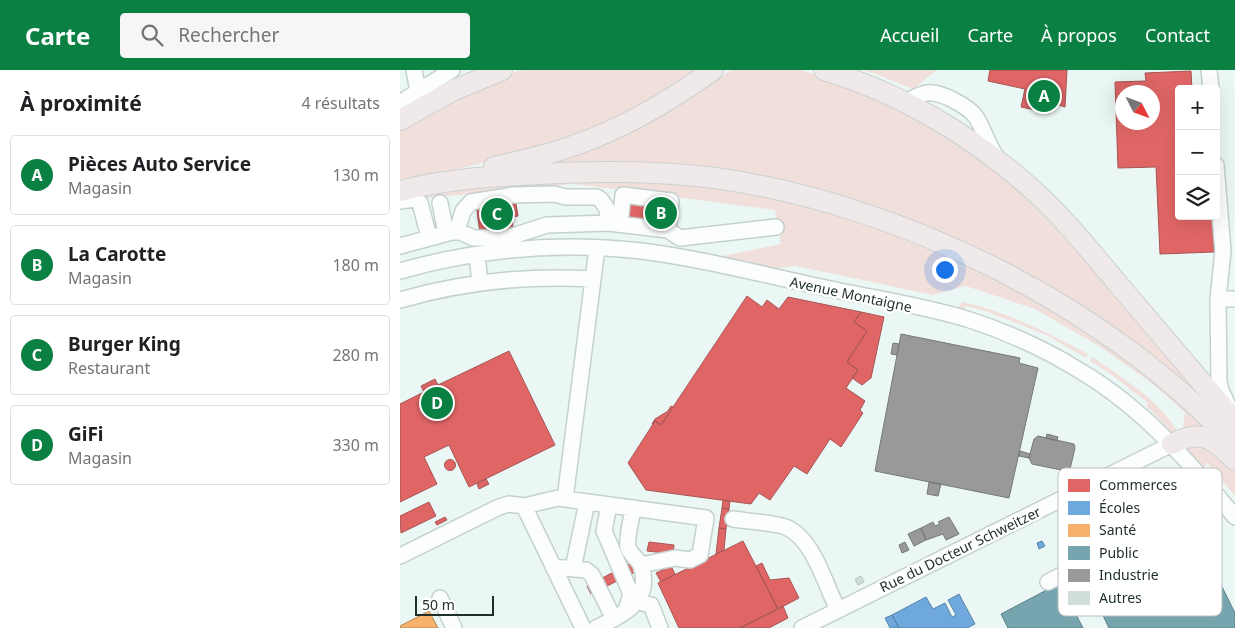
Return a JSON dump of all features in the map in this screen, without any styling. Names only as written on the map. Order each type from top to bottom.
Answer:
[{"type":"main road","points":[[400,114],[466,70]]},
{"type":"main road","points":[[400,120],[454,90],[502,70]]},
{"type":"main road","points":[[410,188],[551,153],[587,141],[650,111],[713,70]]},
{"type":"main road","points":[[824,70],[865,84],[905,102],[964,136],[1034,190],[1068,226],[1235,421]]},
{"type":"main road","points":[[410,188],[468,179],[544,174],[589,172],[667,175],[713,178],[743,183],[846,208],[957,250],[1059,303],[1101,330],[1154,369],[1199,407],[1235,445]]},
{"type":"main road","points":[[1172,444],[1191,436],[1202,436],[1217,443],[1235,460]]},
{"type":"street","points":[[414,70],[418,92]]},
{"type":"street","points":[[400,104],[452,70]]},
{"type":"street","points":[[1209,70],[1211,85]]},
{"type":"street","points":[[1217,175],[1222,251],[1218,299],[1220,382],[1223,397],[1235,421]]},
{"type":"street","points":[[451,232],[470,202],[524,195],[544,203],[554,203],[566,197],[594,197],[599,199],[607,209],[614,224]]},
{"type":"street","points":[[614,224],[623,195],[671,201],[676,257]]},
{"type":"street","points":[[400,201],[415,199],[420,204],[429,237]]},
{"type":"street","points":[[440,203],[451,232]]},
{"type":"street","points":[[556,224],[556,248]]},
{"type":"street","points":[[400,246],[451,232],[477,238],[509,237],[538,227],[556,224],[614,224],[674,234],[776,227]]},
{"type":"street","points":[[674,234],[701,261]]},
{"type":"street","points":[[565,499],[597,248]]},
{"type":"street","name":"Avenue Montaigne","points":[[400,271],[505,251],[597,248],[642,252],[701,261],[934,311],[969,320],[1043,349],[1096,380],[1140,414],[1172,444],[1193,468]]},
{"type":"street","points":[[477,255],[480,283]]},
{"type":"street","points":[[400,300],[439,290],[480,283],[553,277],[594,279]]},
{"type":"street","points":[[1218,299],[1235,298]]},
{"type":"street","name":"Rue du Docteur Schweitzer","points":[[1124,468],[1172,444]]},
{"type":"street","points":[[400,556],[499,507],[510,504],[524,506],[554,498],[706,518],[700,554],[690,560],[675,558],[641,565]]},
{"type":"street","name":"Rue du Docteur Schweitzer","points":[[802,628],[1058,501]]},
{"type":"street","name":"Avenue Montaigne","points":[[1222,501],[1235,517]]},
{"type":"street","points":[[573,569],[587,502]]},
{"type":"street","points":[[609,505],[604,531],[631,594],[620,616]]},
{"type":"street","points":[[524,506],[583,628]]},
{"type":"street","points":[[596,628],[620,616],[638,602],[644,584],[641,565],[631,554],[628,545],[633,508]]},
{"type":"street","points":[[733,519],[786,527],[800,537],[810,549],[838,610]]},
{"type":"street","points":[[553,567],[586,570],[592,575],[620,616]]},
{"type":"street","points":[[1048,582],[1058,577]]},
{"type":"street","points":[[440,598],[454,628]]},
{"type":"street","points":[[638,602],[651,605],[660,628]]},
{"type":"shaded area","points":[[521,70],[698,70],[629,115],[523,153],[400,183],[400,128],[487,82]]},
{"type":"shaded area","points":[[731,70],[801,70],[841,84],[892,103],[993,166],[1053,219],[1220,414],[1139,347],[815,191],[556,166],[542,161],[595,146],[643,126],[673,109]]},
{"type":"shaded area","points":[[862,70],[937,70],[913,89]]},
{"type":"shaded area","points":[[589,178],[687,182],[798,201],[898,234],[996,277],[1114,347],[1210,427],[1188,433],[1183,426],[1185,412],[1150,382],[1099,346],[1035,309],[966,286],[933,295],[796,266],[777,268],[719,257],[781,244],[775,210],[574,184],[427,198],[416,193]]},
{"type":"shaded area","points":[[963,302],[1012,317],[1088,354],[1086,358],[1048,336],[985,311],[965,306],[963,313],[957,308]]},
{"type":"shaded area","points":[[1092,357],[1152,401],[1179,434],[1171,434],[1167,431],[1169,429],[1146,406],[1148,403],[1090,361]]},
{"type":"shaded area","points":[[1195,442],[1235,467],[1235,496],[1222,481],[1222,468],[1211,468],[1207,463],[1201,468],[1187,449],[1189,444]]},
{"type":"building: Commerces","points":[[990,70],[1067,70],[1065,107],[1053,103],[1050,113],[1021,107],[1025,89],[988,81]]},
{"type":"building: Commerces","points":[[1191,71],[1192,85],[1175,85],[1175,220],[1212,220],[1214,252],[1160,254],[1156,167],[1118,168],[1117,130],[1160,130],[1160,85],[1115,85],[1115,82],[1146,81],[1145,73]]},
{"type":"building: Commerces","points":[[515,198],[518,216],[512,217],[513,230],[480,234],[476,203]]},
{"type":"building: Commerces","points":[[624,198],[658,202],[655,223],[622,219]]},
{"type":"building: Commerces","points":[[658,202],[667,203],[664,226],[655,225]]},
{"type":"building: Commerces","points":[[747,296],[762,307],[767,300],[779,309],[788,297],[861,312],[854,322],[867,331],[847,362],[858,370],[846,388],[865,401],[860,410],[863,413],[841,447],[830,439],[807,474],[794,466],[770,500],[759,493],[751,504],[646,490],[628,463],[655,421],[661,425]]},
{"type":"building: Commerces","points":[[861,312],[884,317],[871,378],[862,385],[852,378],[858,370],[847,362],[867,331],[854,322]]},
{"type":"building: Commerces","points":[[509,351],[555,445],[469,487],[449,445],[424,457],[437,484],[400,502],[400,404],[424,392],[421,386],[435,379],[438,385]]},
{"type":"building: Commerces","points":[[671,406],[673,407],[661,425],[655,421],[652,424],[655,419],[668,411]]},
{"type":"building: Commerces","points":[[450,459],[456,465],[450,471],[444,465]]},
{"type":"building: Commerces","points":[[486,479],[489,484],[479,489],[477,484]]},
{"type":"building: Commerces","points":[[723,500],[730,501],[729,509],[722,508]]},
{"type":"building: Commerces","points":[[429,502],[436,516],[401,533],[400,516]]},
{"type":"building: Commerces","points":[[722,508],[729,509],[726,529],[719,528]]},
{"type":"building: Commerces","points":[[445,517],[447,520],[437,525],[435,522]]},
{"type":"building: Commerces","points":[[719,528],[726,529],[724,550],[716,554]]},
{"type":"building: Commerces","points":[[743,541],[778,609],[740,628],[679,628],[658,583]]},
{"type":"building: Commerces","points":[[649,542],[674,545],[673,554],[647,551]]},
{"type":"building: Commerces","points":[[631,563],[635,572],[591,594],[587,586]]},
{"type":"building: Commerces","points":[[762,563],[770,580],[789,578],[799,598],[778,609],[756,566]]},
{"type":"building: Commerces","points":[[671,566],[675,574],[661,582],[656,573]]},
{"type":"building: Commerces","points":[[783,606],[788,618],[769,628],[740,628]]},
{"type":"building: Écoles","points":[[1042,541],[1045,546],[1039,549],[1037,543]]},
{"type":"building: Écoles","points":[[959,594],[975,624],[967,628],[899,628],[892,615],[926,597],[933,609],[945,603],[952,617],[956,615],[948,600]]},
{"type":"building: Écoles","points":[[892,615],[899,628],[890,628],[885,618]]},
{"type":"building: Santé","points":[[429,611],[438,628],[400,628],[400,626]]},
{"type":"building: Public","points":[[1058,584],[1058,616],[1077,616],[1083,628],[1008,628],[1001,614]]},
{"type":"building: Public","points":[[1222,587],[1235,613],[1235,628],[1109,628],[1103,616],[1222,616]]},
{"type":"building: Industrie","points":[[901,334],[1020,358],[1019,363],[1038,368],[1009,498],[875,471]]},
{"type":"building: Industrie","points":[[893,343],[899,344],[897,355],[891,354]]},
{"type":"building: Industrie","points":[[1047,434],[1058,437],[1057,441],[1046,438]]},
{"type":"building: Industrie","points":[[1038,436],[1074,444],[1075,448],[1070,468],[1058,469],[1032,464],[1029,458],[1034,439]]},
{"type":"building: Industrie","points":[[1020,451],[1030,454],[1029,458],[1019,456]]},
{"type":"building: Industrie","points":[[929,482],[941,484],[938,496],[927,494]]},
{"type":"building: Industrie","points":[[949,517],[959,534],[946,540],[943,534],[926,540],[921,528],[933,522],[935,526],[940,524],[938,522]]},
{"type":"building: Industrie","points":[[921,528],[926,540],[914,546],[908,534]]},
{"type":"building: Industrie","points":[[905,542],[909,550],[902,553],[899,545]]},
{"type":"building: Autres","points":[[861,576],[864,582],[858,585],[855,579]]},
{"type":"place","name":"Pièces Auto Service","points":[[1044,96]]},
{"type":"place","name":"La Carotte","points":[[661,213]]},
{"type":"place","name":"Burger King","points":[[497,214]]},
{"type":"place","name":"GiFi","points":[[437,403]]}]
